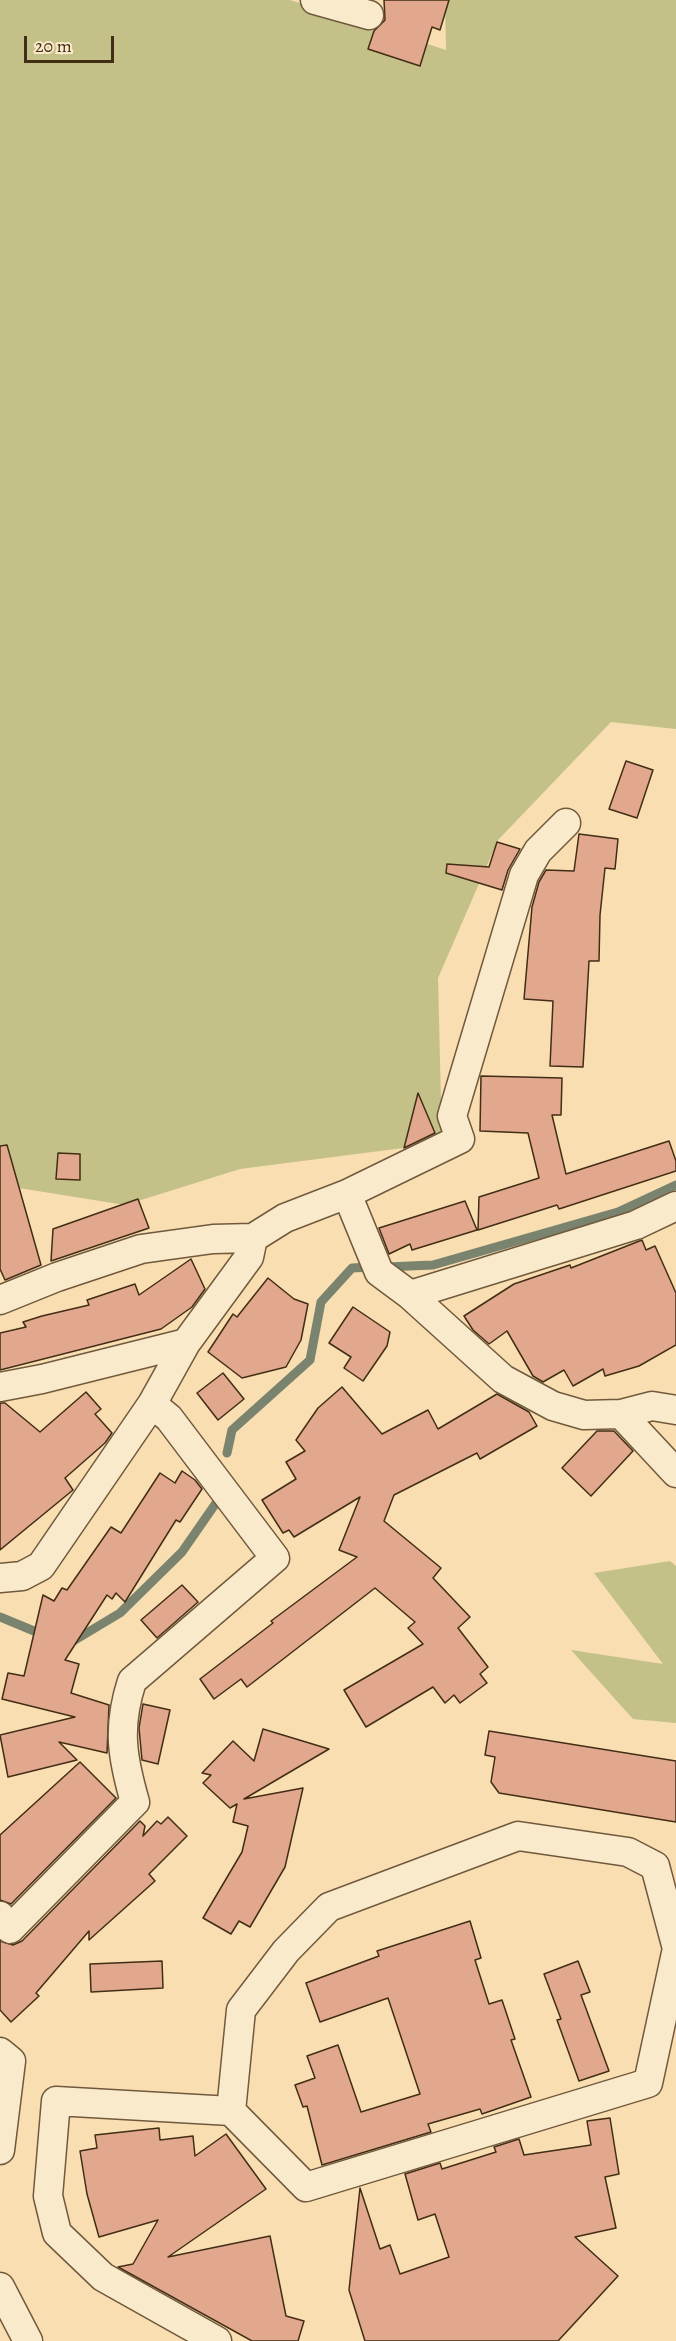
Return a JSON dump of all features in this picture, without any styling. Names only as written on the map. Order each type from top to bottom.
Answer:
[{"type":"street","points":[[315,0],[369,15]]},
{"type":"street","points":[[0,1300],[57,1277],[141,1249],[213,1239],[253,1238],[285,1218],[347,1194],[460,1138],[453,1116],[524,875],[537,851],[566,823]]},
{"type":"street","points":[[347,1194],[379,1272],[410,1295],[503,1379],[553,1406],[584,1415],[621,1414],[652,1406],[676,1410]]},
{"type":"street","points":[[410,1295],[636,1225],[676,1206]]},
{"type":"street","points":[[0,1578],[22,1576],[41,1566],[152,1404],[186,1343],[249,1257],[253,1238]]},
{"type":"street","points":[[0,1387],[42,1379],[186,1343]]},
{"type":"street","points":[[0,1916],[10,1929],[135,1802],[121,1747],[124,1705],[132,1681],[275,1558],[169,1418],[152,1404]]},
{"type":"street","points":[[621,1414],[676,1473]]},
{"type":"street","points":[[231,2110],[241,2010],[286,1951],[329,1907],[518,1836],[628,1852],[655,1866],[676,1946]]},
{"type":"street","points":[[217,2341],[103,2277],[57,2233],[48,2196],[56,2101],[231,2110],[306,2187],[648,2083],[676,1953]]},
{"type":"street","points":[[0,2052],[10,2061],[0,2150]]},
{"type":"street","points":[[0,2287],[28,2341]]},
{"type":"shaded area","points":[[0,0],[290,0],[446,50],[445,0],[676,0],[676,729],[611,722],[498,840],[438,978],[442,1143],[240,1169],[125,1205],[0,1185]]},
{"type":"shaded area","points":[[670,1561],[676,1566],[676,1723],[633,1719],[571,1650],[663,1664],[594,1573]]},
{"type":"building","points":[[384,0],[449,0],[440,30],[432,27],[420,66],[368,49],[374,31],[385,20]]},
{"type":"building","points":[[626,761],[653,770],[637,818],[609,809]]},
{"type":"building","points":[[579,834],[618,839],[615,869],[605,868],[600,915],[599,961],[589,961],[583,1067],[550,1066],[553,1001],[524,999],[532,907],[539,882],[546,870],[574,871]]},
{"type":"building","points":[[497,842],[520,849],[508,870],[502,890],[446,873],[447,864],[489,867]]},
{"type":"building","points":[[481,1076],[562,1078],[561,1115],[552,1115],[566,1174],[669,1141],[676,1161],[676,1171],[559,1209],[557,1205],[478,1230],[479,1197],[539,1178],[528,1133],[480,1131]]},
{"type":"building","points":[[418,1093],[435,1133],[404,1148]]},
{"type":"building","points":[[7,1145],[41,1265],[5,1280],[0,1269],[0,1146]]},
{"type":"building","points":[[58,1153],[80,1154],[80,1180],[56,1179]]},
{"type":"building","points":[[138,1199],[149,1228],[51,1261],[53,1229]]},
{"type":"building","points":[[465,1201],[477,1230],[412,1250],[410,1244],[389,1254],[379,1228]]},
{"type":"building","points":[[642,1240],[646,1250],[655,1246],[676,1293],[676,1345],[639,1366],[605,1376],[603,1369],[573,1386],[564,1370],[543,1382],[533,1376],[507,1331],[489,1344],[473,1330],[464,1316],[514,1284],[570,1265],[571,1268]]},
{"type":"building","points":[[191,1259],[205,1289],[192,1307],[161,1329],[0,1370],[0,1333],[26,1327],[23,1322],[42,1316],[89,1305],[87,1300],[135,1284],[139,1295]]},
{"type":"building","points":[[268,1278],[294,1299],[308,1304],[301,1340],[286,1367],[242,1378],[208,1352],[233,1314],[237,1317]]},
{"type":"building","points":[[353,1307],[390,1332],[387,1346],[363,1381],[344,1368],[351,1357],[329,1343]]},
{"type":"building","points":[[223,1373],[244,1399],[218,1420],[197,1393]]},
{"type":"building","points":[[342,1387],[382,1434],[428,1410],[438,1429],[497,1394],[529,1412],[537,1426],[480,1459],[477,1453],[394,1495],[384,1521],[441,1568],[433,1578],[470,1617],[458,1628],[488,1667],[480,1674],[487,1683],[460,1703],[454,1695],[445,1703],[433,1687],[366,1727],[344,1690],[423,1644],[408,1628],[415,1622],[375,1588],[247,1687],[241,1679],[214,1699],[200,1679],[273,1623],[271,1621],[357,1557],[339,1550],[360,1497],[294,1537],[289,1530],[283,1533],[262,1500],[296,1479],[286,1462],[305,1451],[296,1440],[318,1408]]},
{"type":"building","points":[[86,1392],[101,1409],[95,1414],[112,1433],[105,1443],[65,1478],[73,1490],[0,1550],[0,1403],[5,1403],[40,1432]]},
{"type":"building","points":[[597,1431],[614,1431],[633,1451],[591,1496],[562,1468]]},
{"type":"building","points":[[182,1471],[195,1480],[202,1489],[180,1522],[176,1520],[125,1602],[116,1593],[112,1599],[107,1595],[65,1660],[79,1664],[71,1693],[109,1705],[107,1753],[59,1742],[77,1760],[8,1777],[0,1735],[75,1717],[2,1699],[8,1673],[24,1676],[43,1595],[54,1601],[62,1588],[67,1590],[111,1527],[121,1533],[160,1473],[175,1483]]},
{"type":"building","points":[[182,1585],[198,1602],[157,1638],[141,1620]]},
{"type":"building","points":[[143,1704],[170,1710],[158,1764],[142,1760],[139,1728]]},
{"type":"building","points":[[263,1729],[329,1749],[244,1799],[303,1788],[285,1867],[250,1927],[239,1921],[231,1934],[203,1918],[242,1852],[248,1826],[233,1822],[237,1804],[230,1808],[203,1783],[211,1775],[202,1773],[233,1741],[254,1761]]},
{"type":"building","points":[[489,1731],[676,1761],[676,1822],[499,1793],[491,1782],[495,1757],[485,1755]]},
{"type":"building","points":[[80,1762],[116,1798],[11,1904],[0,1900],[0,1835]]},
{"type":"building","points":[[168,1817],[187,1836],[149,1874],[155,1881],[89,1940],[89,1931],[36,1993],[39,1996],[11,2022],[0,2010],[0,1941],[13,1945],[22,1941],[140,1821],[145,1826],[143,1836],[157,1821],[161,1824]]},
{"type":"building","points":[[470,1921],[481,1958],[475,1960],[489,2004],[502,2000],[515,2039],[511,2040],[531,2097],[482,2114],[480,2109],[428,2124],[431,2132],[322,2165],[307,2106],[303,2107],[295,2085],[315,2078],[307,2056],[338,2045],[361,2112],[420,2094],[388,1998],[320,2022],[306,1983],[379,1956],[377,1951]]},
{"type":"building","points":[[162,1961],[163,1988],[91,1992],[90,1964]]},
{"type":"building","points":[[578,1961],[590,1992],[581,1995],[609,2071],[579,2081],[557,2020],[561,2019],[544,1974]]},
{"type":"building","points":[[610,2118],[619,2174],[605,2177],[616,2228],[575,2237],[618,2276],[558,2341],[365,2341],[349,2290],[360,2188],[380,2249],[390,2245],[400,2274],[449,2257],[435,2214],[418,2220],[405,2174],[440,2163],[442,2169],[496,2152],[494,2147],[519,2139],[524,2155],[591,2145],[587,2121]]},
{"type":"building","points":[[159,2128],[160,2140],[193,2136],[195,2156],[226,2134],[266,2189],[168,2257],[270,2236],[286,2316],[304,2321],[298,2341],[252,2341],[118,2267],[133,2264],[158,2220],[99,2237],[87,2194],[80,2151],[97,2148],[95,2135]]},
{"type":"waterway","points":[[386,1267],[433,1265],[618,1212],[676,1185]]},
{"type":"waterway","points":[[227,1453],[232,1430],[310,1360],[321,1302],[352,1268],[372,1267]]},
{"type":"waterway","points":[[70,1643],[120,1613],[182,1552],[216,1503]]},
{"type":"waterway","points":[[0,1617],[46,1636]]}]
